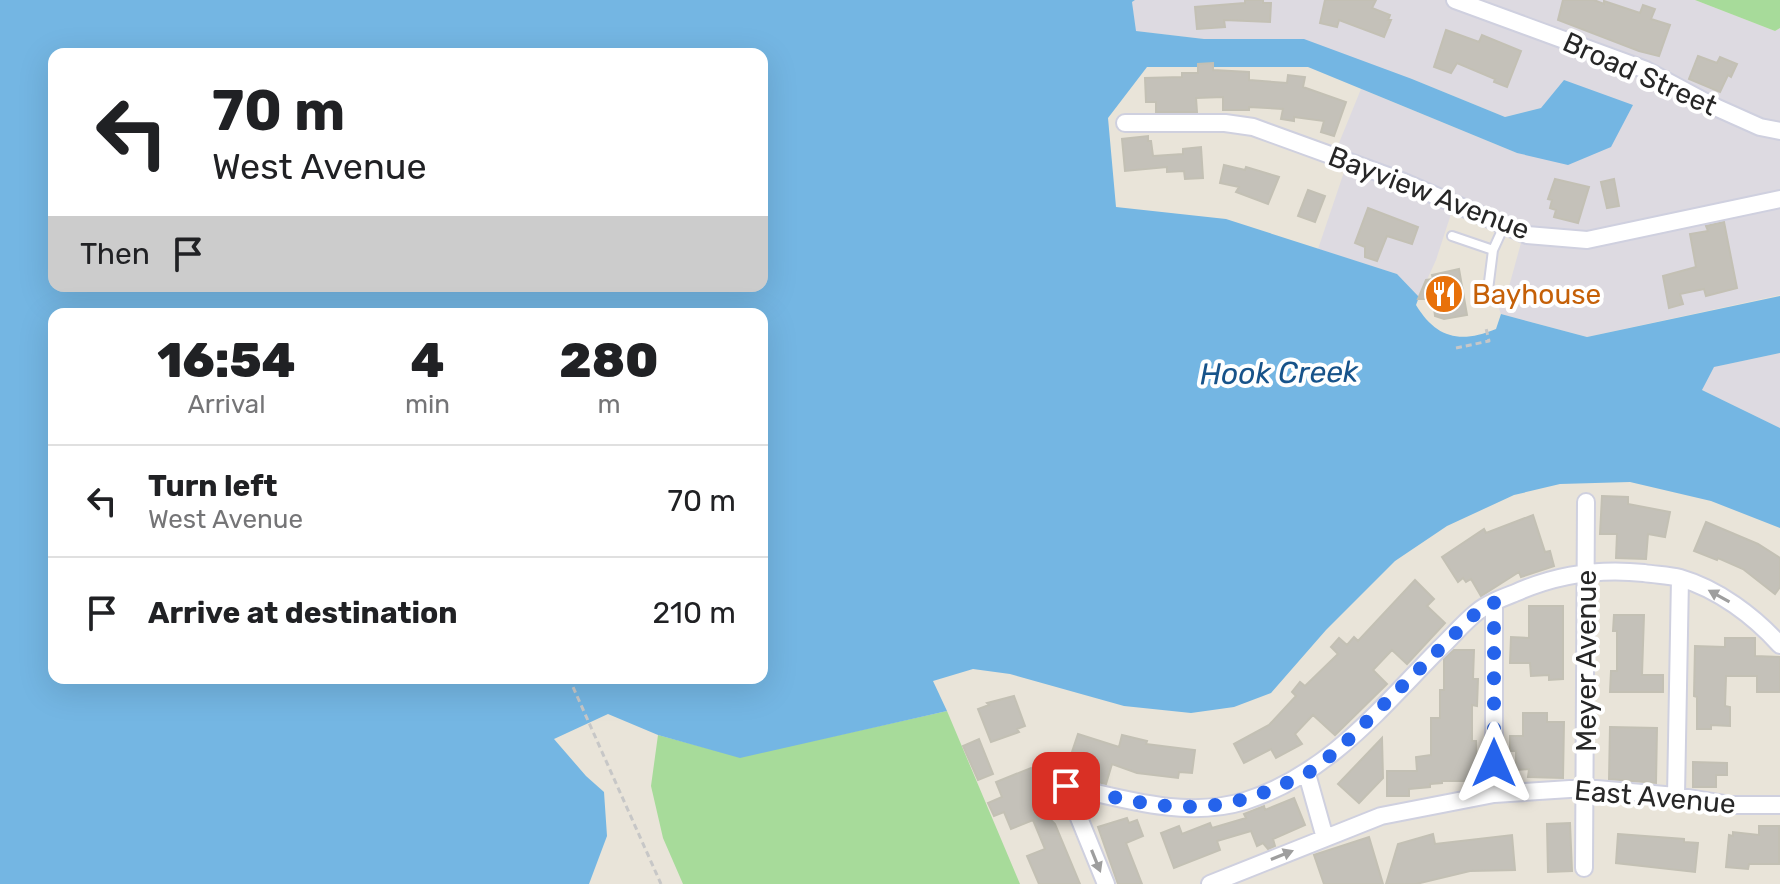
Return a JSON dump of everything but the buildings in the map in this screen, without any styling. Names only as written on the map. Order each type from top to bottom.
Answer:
[{"type":"street","name":"Broad Street","points":[[1455,0],[1646,70],[1713,106],[1760,127],[1780,131]]},
{"type":"street","name":"Bayview Avenue","points":[[1125,123],[1225,123],[1253,127],[1399,180],[1527,235],[1587,240],[1780,199]]},
{"type":"street","name":"Meyer Avenue","points":[[1584,868],[1586,502]]},
{"type":"street","points":[[1106,884],[1066,786],[1136,802],[1183,808],[1245,801],[1307,774],[1346,742],[1478,611],[1548,579],[1586,571],[1680,578],[1731,602],[1780,645]]},
{"type":"street","points":[[1676,796],[1680,578]]},
{"type":"street","points":[[1494,602],[1494,794]]},
{"type":"street","points":[[1307,774],[1325,838]]},
{"type":"street","name":"East Avenue","points":[[1210,884],[1381,816],[1494,794],[1585,788],[1676,796],[1731,805],[1780,805]]},
{"type":"lane","points":[[1488,290],[1493,250],[1504,226]]},
{"type":"lane","points":[[1452,236],[1493,250]]},
{"type":"path","points":[[1456,348],[1489,341],[1486,328]]},
{"type":"path","points":[[572,684],[661,884]]},
{"type":"shaded area","points":[[1695,0],[1775,31],[1780,28],[1780,295],[1587,337],[1501,314],[1499,309],[1505,301],[1521,243],[1492,226],[1451,214],[1436,260],[1419,297],[1397,274],[1318,249],[1344,172],[1330,165],[1361,89],[1517,153],[1541,108],[1505,117],[1412,79],[1203,39],[1135,31],[1132,2]]},
{"type":"shaded area","points":[[1780,353],[1780,428],[1702,390],[1713,367]]},
{"type":"green space","points":[[1695,0],[1780,0],[1780,28],[1775,31]]},
{"type":"green space","points":[[947,711],[1020,884],[683,884],[663,838],[651,786],[658,735],[740,757]]},
{"type":"water","name":"Hook Creek","points":[[0,0],[1135,0],[1132,2],[1136,31],[1204,39],[1304,39],[1505,117],[1541,108],[1564,80],[1633,105],[1611,147],[1568,165],[1517,153],[1308,67],[1147,67],[1108,118],[1116,207],[1226,219],[1397,274],[1419,297],[1416,305],[1432,325],[1460,337],[1496,329],[1501,314],[1587,337],[1780,296],[1780,353],[1714,367],[1702,390],[1780,428],[1780,528],[1711,501],[1630,482],[1560,484],[1514,495],[1447,526],[1395,561],[1326,630],[1271,693],[1234,707],[1191,713],[1124,706],[1010,674],[973,669],[933,681],[947,711],[740,758],[658,735],[608,714],[554,739],[604,792],[607,836],[589,884],[0,884]]},
{"type":"place","name":"Bayhouse","points":[[1444,294]]},
{"type":"route","points":[[1066,786],[1136,802],[1183,808],[1245,801],[1307,774],[1346,742],[1478,611],[1494,602],[1494,763]]}]
